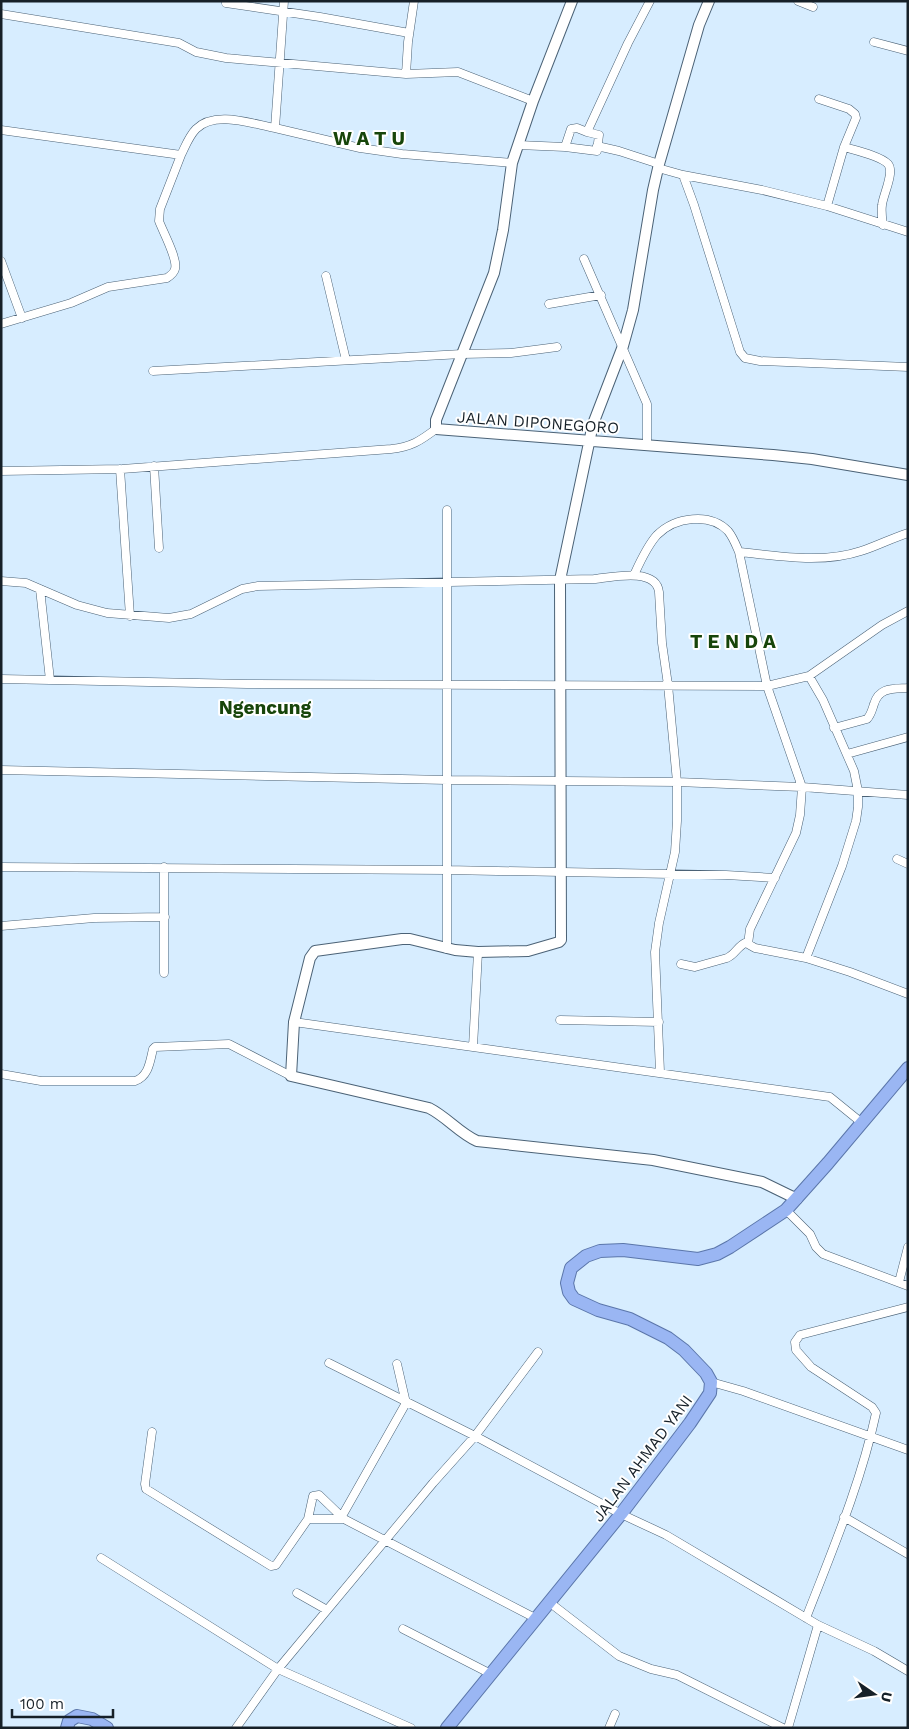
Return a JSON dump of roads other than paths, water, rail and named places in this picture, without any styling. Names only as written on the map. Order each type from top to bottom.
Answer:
[{"type":"highway","name":"JALAN AHMAD YANI","points":[[447,1728],[621,1514],[690,1423],[710,1393],[711,1382],[706,1373],[684,1350],[668,1338],[630,1319],[598,1310],[574,1299],[569,1292],[567,1283],[571,1268],[586,1256],[600,1251],[623,1250],[680,1257],[707,1258],[730,1247],[786,1210],[797,1199],[908,1068]]},
{"type":"highway","points":[[67,1728],[69,1720],[77,1716],[92,1719],[107,1728]]},
{"type":"street","points":[[275,128],[278,63],[284,1]]},
{"type":"street","points":[[406,74],[414,1]]},
{"type":"street","points":[[587,132],[628,43],[650,1]]},
{"type":"street","points":[[291,1076],[294,1022],[310,958],[315,951],[402,939],[410,939],[447,949],[478,952],[528,951],[560,942],[562,780],[560,580],[599,406],[623,346],[633,310],[658,166],[699,25],[709,1]]},
{"type":"street","points":[[798,1],[813,7]]},
{"type":"street","name":"JALAN DIPONEGORO","points":[[568,2],[512,163],[494,273],[436,420],[436,429],[774,454],[908,475]]},
{"type":"street","points":[[226,3],[409,33]]},
{"type":"street","points":[[1,14],[179,43],[196,52],[213,56],[406,74],[458,72],[533,101]]},
{"type":"street","points":[[874,42],[908,51]]},
{"type":"street","points":[[819,99],[849,109],[855,114],[856,118],[844,147],[827,206]]},
{"type":"street","points":[[1,324],[71,303],[108,287],[166,278],[172,274],[175,269],[174,260],[159,221],[160,209],[181,156],[196,129],[210,121],[220,119],[275,128],[360,148],[402,154],[512,163]]},
{"type":"street","points":[[518,145],[565,147],[595,151],[598,146],[599,135],[577,128],[571,129],[565,147]]},
{"type":"street","points":[[1,130],[181,156]]},
{"type":"street","points":[[598,146],[619,150],[683,176],[762,190],[827,206],[908,232]]},
{"type":"street","points":[[844,147],[880,159],[887,162],[890,166],[889,180],[882,205],[883,225]]},
{"type":"street","points":[[683,176],[694,205],[740,352],[745,358],[760,362],[908,367]]},
{"type":"street","points":[[584,258],[647,404],[647,445]]},
{"type":"street","points":[[1,261],[22,318]]},
{"type":"street","points":[[326,276],[346,360]]},
{"type":"street","points":[[549,304],[601,295]]},
{"type":"street","points":[[153,371],[462,354],[495,354],[557,347]]},
{"type":"street","points":[[1,471],[120,469],[403,448],[416,443],[436,429]]},
{"type":"street","points":[[154,466],[159,548]]},
{"type":"street","points":[[120,469],[130,616]]},
{"type":"street","points":[[447,510],[447,949]]},
{"type":"street","points":[[634,575],[652,541],[658,533],[672,523],[686,520],[711,520],[730,533],[739,552],[768,686],[802,787],[800,815],[796,833],[750,929],[747,942],[750,947],[806,958],[908,994]]},
{"type":"street","points":[[739,552],[809,558],[835,556],[861,552],[908,533]]},
{"type":"street","points":[[1,581],[26,583],[107,614],[169,618],[191,614],[242,589],[258,586],[560,580],[634,575],[651,579],[658,586],[662,643],[677,782],[678,821],[675,852],[659,922],[655,952],[660,1072]]},
{"type":"street","points":[[40,589],[50,680]]},
{"type":"street","points":[[1,679],[247,684],[768,686],[809,676],[882,625],[908,611]]},
{"type":"street","points":[[806,958],[842,866],[854,829],[858,807],[858,791],[854,771],[823,700],[809,676]]},
{"type":"street","points":[[834,728],[867,720],[871,715],[876,696],[880,693],[887,690],[908,688]]},
{"type":"street","points":[[847,754],[908,737]]},
{"type":"street","points":[[1,770],[447,780],[677,782],[802,787],[908,795]]},
{"type":"street","points":[[897,859],[908,864]]},
{"type":"street","points":[[1,867],[446,870],[775,878]]},
{"type":"street","points":[[164,867],[164,973]]},
{"type":"street","points":[[1,926],[94,918],[165,918]]},
{"type":"street","points":[[681,964],[695,966],[727,958],[740,944],[747,942]]},
{"type":"street","points":[[473,1047],[478,952]]},
{"type":"street","points":[[560,1020],[659,1022]]},
{"type":"street","points":[[294,1022],[830,1097],[862,1123]]},
{"type":"street","points":[[1,1074],[41,1081],[135,1081],[145,1074],[153,1049],[158,1046],[229,1044],[291,1076],[429,1108],[438,1112],[476,1141],[653,1160],[762,1182],[797,1199]]},
{"type":"street","points":[[786,1210],[810,1234],[816,1247],[824,1254],[908,1286]]},
{"type":"street","points":[[899,1282],[908,1247]]},
{"type":"street","points":[[806,1618],[844,1517],[871,1436],[876,1413],[872,1408],[811,1367],[796,1350],[795,1342],[800,1334],[908,1307]]},
{"type":"street","points":[[236,1728],[278,1669],[475,1436],[538,1352]]},
{"type":"street","points":[[330,1363],[475,1436],[621,1514],[666,1535],[818,1625],[874,1651],[908,1672]]},
{"type":"street","points":[[343,1518],[406,1402],[397,1364]]},
{"type":"street","points":[[711,1382],[743,1391],[908,1450]]},
{"type":"street","points":[[152,1432],[145,1484],[146,1489],[271,1566],[276,1565],[308,1519],[311,1500],[315,1495],[319,1495],[343,1518],[535,1618]]},
{"type":"street","points":[[844,1517],[908,1554]]},
{"type":"street","points":[[308,1519],[343,1518]]},
{"type":"street","points":[[101,1558],[278,1669],[411,1728]]},
{"type":"street","points":[[297,1593],[327,1610]]},
{"type":"street","points":[[549,1602],[619,1656],[650,1669],[677,1676],[783,1728]]},
{"type":"street","points":[[788,1728],[818,1625]]},
{"type":"street","points":[[403,1629],[491,1674]]},
{"type":"street","points":[[609,1728],[615,1714]]},
{"type":"district","name":"W A T U","points":[[369,138]]},
{"type":"district","name":"T E N D A","points":[[733,641]]},
{"type":"district","name":"Ngencung","points":[[265,707]]}]
